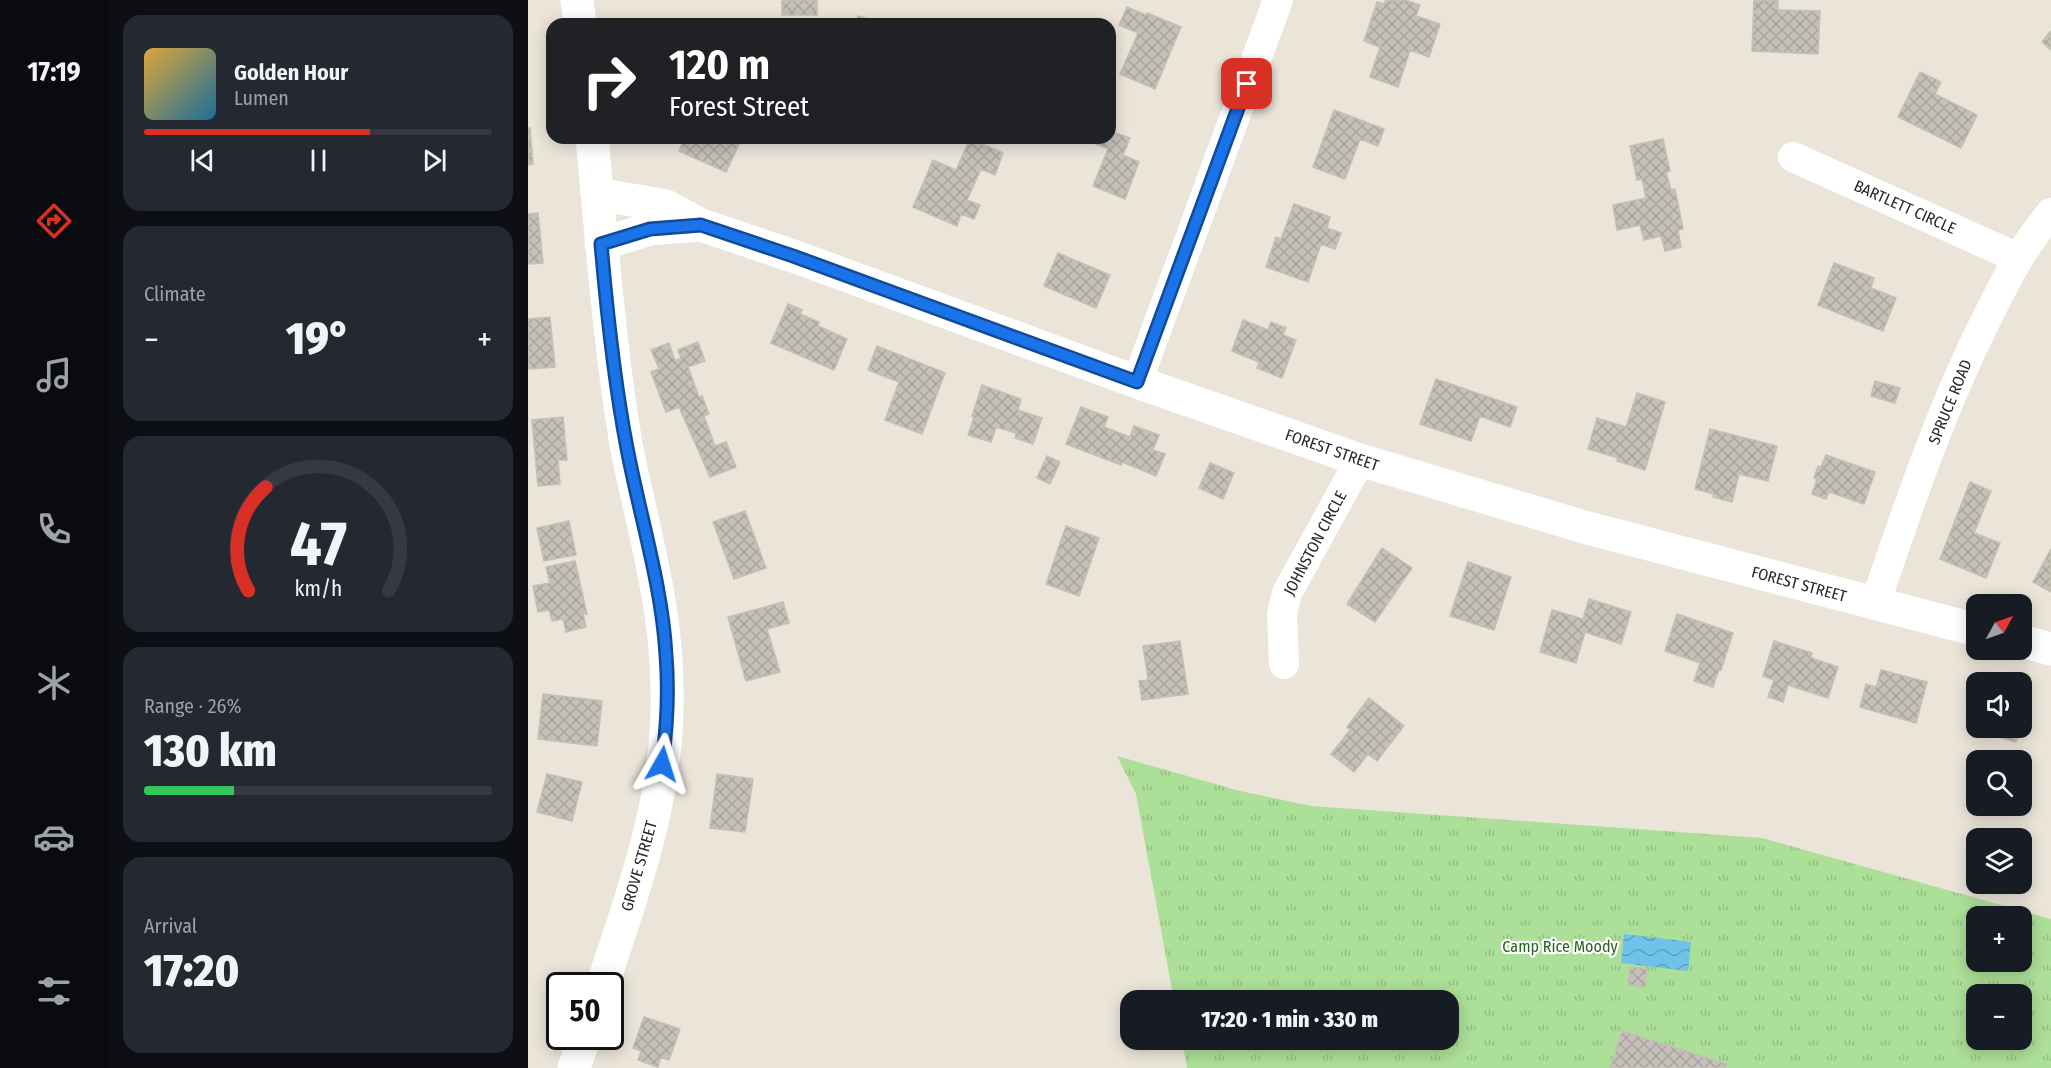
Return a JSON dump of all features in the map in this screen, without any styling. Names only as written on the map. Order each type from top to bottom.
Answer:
[{"type":"street","points":[[577,0],[579,18]]},
{"type":"street","points":[[1137,382],[1278,0]]},
{"type":"street","name":"GROVE STREET","points":[[593,144],[615,374],[627,448],[661,611],[666,654],[668,710],[662,764],[649,834],[606,972]]},
{"type":"street","name":"BARTLETT CIRCLE","points":[[1792,157],[2018,258]]},
{"type":"street","name":"FOREST STREET","points":[[597,194],[666,206],[701,225],[1360,460],[1584,527],[1966,627]]},
{"type":"street","name":"SPRUCE ROAD","points":[[1875,604],[1955,385],[2018,258],[2051,213]]},
{"type":"street","name":"FOREST STREET","points":[[601,244],[650,229],[701,225]]},
{"type":"street","name":"JOHNSTON CIRCLE","points":[[1284,664],[1282,614],[1287,593],[1360,460]]},
{"type":"street","points":[[2032,644],[2051,649]]},
{"type":"street","points":[[574,1068],[580,1050]]},
{"type":"green space","name":"Camp Rice Moody","points":[[1117,756],[1240,791],[1311,806],[1762,838],[2005,906],[1966,906],[1966,972],[2032,972],[2032,914],[2051,919],[2051,1068],[1187,1068],[1184,1050],[1459,1050],[1459,990],[1172,990],[1136,794]]},
{"type":"water","points":[[1624,934],[1691,942],[1688,971],[1621,963]]},
{"type":"building","points":[[782,0],[817,0],[817,15],[782,15]]},
{"type":"building","points":[[1386,0],[1405,0],[1420,5],[1416,16],[1440,24],[1429,57],[1410,50],[1398,87],[1370,77],[1380,47],[1364,41],[1377,2],[1384,4]]},
{"type":"building","points":[[1754,0],[1778,0],[1778,10],[1820,11],[1818,54],[1752,51]]},
{"type":"building","points":[[1127,7],[1181,27],[1155,89],[1120,74],[1138,33],[1119,25]]},
{"type":"building","points":[[2051,31],[2051,50],[2042,42]]},
{"type":"building","points":[[1920,72],[1941,82],[1935,94],[1977,115],[1961,148],[1898,117]]},
{"type":"building","points":[[1334,110],[1384,129],[1378,146],[1360,139],[1345,179],[1313,167]]},
{"type":"building","points":[[528,128],[530,128],[533,164],[528,165]]},
{"type":"building","points":[[1116,133],[1130,138],[1123,155],[1139,162],[1125,199],[1093,186],[1108,149],[1096,144],[1116,144]]},
{"type":"building","points":[[1663,139],[1670,171],[1666,172],[1671,190],[1675,189],[1683,229],[1678,230],[1681,247],[1665,251],[1661,236],[1644,240],[1640,225],[1617,230],[1613,205],[1646,198],[1642,179],[1637,180],[1630,146]]},
{"type":"building","points":[[682,144],[739,144],[726,172],[679,151]]},
{"type":"building","points":[[968,144],[982,144],[1003,153],[995,175],[981,169],[967,200],[980,205],[974,219],[961,214],[957,226],[913,207],[933,160],[956,170]]},
{"type":"building","points":[[1294,204],[1330,217],[1327,228],[1341,233],[1335,249],[1321,244],[1308,282],[1266,267],[1276,237],[1281,239]]},
{"type":"building","points":[[538,213],[543,263],[528,264],[528,214]]},
{"type":"building","points":[[1058,253],[1110,275],[1096,308],[1044,286]]},
{"type":"building","points":[[1834,263],[1874,278],[1871,288],[1896,298],[1883,331],[1818,305]]},
{"type":"building","points":[[788,304],[802,310],[800,314],[819,322],[818,326],[847,339],[834,370],[771,343]]},
{"type":"building","points":[[550,317],[555,367],[528,369],[528,319]]},
{"type":"building","points":[[1243,320],[1268,330],[1271,322],[1286,328],[1283,335],[1296,340],[1282,378],[1257,368],[1259,362],[1232,351]]},
{"type":"building","points":[[698,342],[705,361],[688,367],[699,397],[702,396],[709,414],[704,416],[715,446],[726,442],[736,467],[710,477],[679,407],[666,412],[651,372],[659,369],[651,350],[669,343],[675,361],[681,358],[678,350]]},
{"type":"building","points":[[877,346],[945,373],[922,434],[885,420],[899,382],[868,370]]},
{"type":"building","points":[[1436,379],[1517,407],[1510,427],[1480,416],[1471,441],[1420,424]]},
{"type":"building","points":[[1875,381],[1900,388],[1895,403],[1871,396]]},
{"type":"building","points":[[982,385],[1021,399],[1018,410],[1042,418],[1033,444],[1015,438],[1016,433],[996,427],[991,442],[968,435]]},
{"type":"building","points":[[1637,393],[1665,402],[1645,470],[1617,461],[1618,458],[1588,449],[1597,418],[1626,427]]},
{"type":"building","points":[[1081,407],[1108,417],[1104,427],[1130,437],[1134,426],[1159,435],[1153,450],[1165,454],[1156,476],[1122,462],[1121,465],[1066,444]]},
{"type":"building","points":[[563,417],[567,460],[558,460],[560,484],[538,486],[532,420]]},
{"type":"building","points":[[1710,429],[1777,446],[1768,481],[1739,474],[1732,502],[1695,489]]},
{"type":"building","points":[[1826,455],[1875,472],[1864,504],[1829,492],[1826,499],[1812,494],[1818,466],[1821,467]]},
{"type":"building","points":[[1047,456],[1060,462],[1050,484],[1037,478]]},
{"type":"building","points":[[1210,463],[1234,473],[1223,499],[1199,488]]},
{"type":"building","points":[[1970,482],[1991,491],[1974,533],[2000,543],[1986,578],[1940,559]]},
{"type":"building","points":[[745,511],[766,568],[734,579],[713,522]]},
{"type":"building","points":[[569,521],[576,555],[544,561],[537,528]]},
{"type":"building","points":[[1066,526],[1099,538],[1079,596],[1046,584]]},
{"type":"building","points":[[1382,548],[1412,568],[1375,622],[1347,604]]},
{"type":"building","points":[[2051,549],[2051,592],[2033,582]]},
{"type":"building","points":[[575,561],[587,614],[583,614],[586,627],[566,632],[563,619],[552,621],[549,610],[538,612],[533,586],[550,583],[546,567]]},
{"type":"building","points":[[1468,562],[1511,577],[1494,630],[1450,616]]},
{"type":"building","points":[[1589,599],[1631,612],[1621,644],[1585,632],[1576,663],[1540,652],[1552,610],[1583,619]]},
{"type":"building","points":[[783,602],[789,623],[767,629],[780,672],[746,681],[728,617]]},
{"type":"building","points":[[1677,614],[1733,633],[1713,687],[1694,681],[1700,663],[1665,651]]},
{"type":"building","points":[[1180,641],[1188,694],[1142,700],[1139,681],[1148,680],[1143,646]]},
{"type":"building","points":[[1774,641],[1812,653],[1811,658],[1838,667],[1828,698],[1788,685],[1783,702],[1768,697],[1774,680],[1763,676]]},
{"type":"building","points":[[1881,670],[1927,682],[1916,723],[1860,707],[1866,684],[1876,687]]},
{"type":"building","points":[[543,694],[602,701],[597,746],[538,739]]},
{"type":"building","points":[[1369,698],[1404,726],[1377,761],[1368,754],[1354,772],[1331,754],[1350,730],[1347,727]]},
{"type":"building","points":[[2002,738],[2017,738],[2016,742]]},
{"type":"building","points":[[547,774],[582,782],[572,821],[537,812]]},
{"type":"building","points":[[717,774],[753,779],[745,832],[710,828]]},
{"type":"building","points":[[1630,967],[1647,969],[1645,987],[1628,985]]},
{"type":"building","points":[[644,1017],[680,1029],[669,1060],[661,1057],[658,1067],[638,1060],[641,1051],[633,1048]]},
{"type":"building","points":[[1622,1031],[1726,1064],[1725,1068],[1610,1068]]},
{"type":"route","points":[[662,764],[668,710],[666,654],[661,611],[627,448],[615,374],[601,244],[650,229],[701,225],[793,256],[1137,382],[1247,84]]}]
